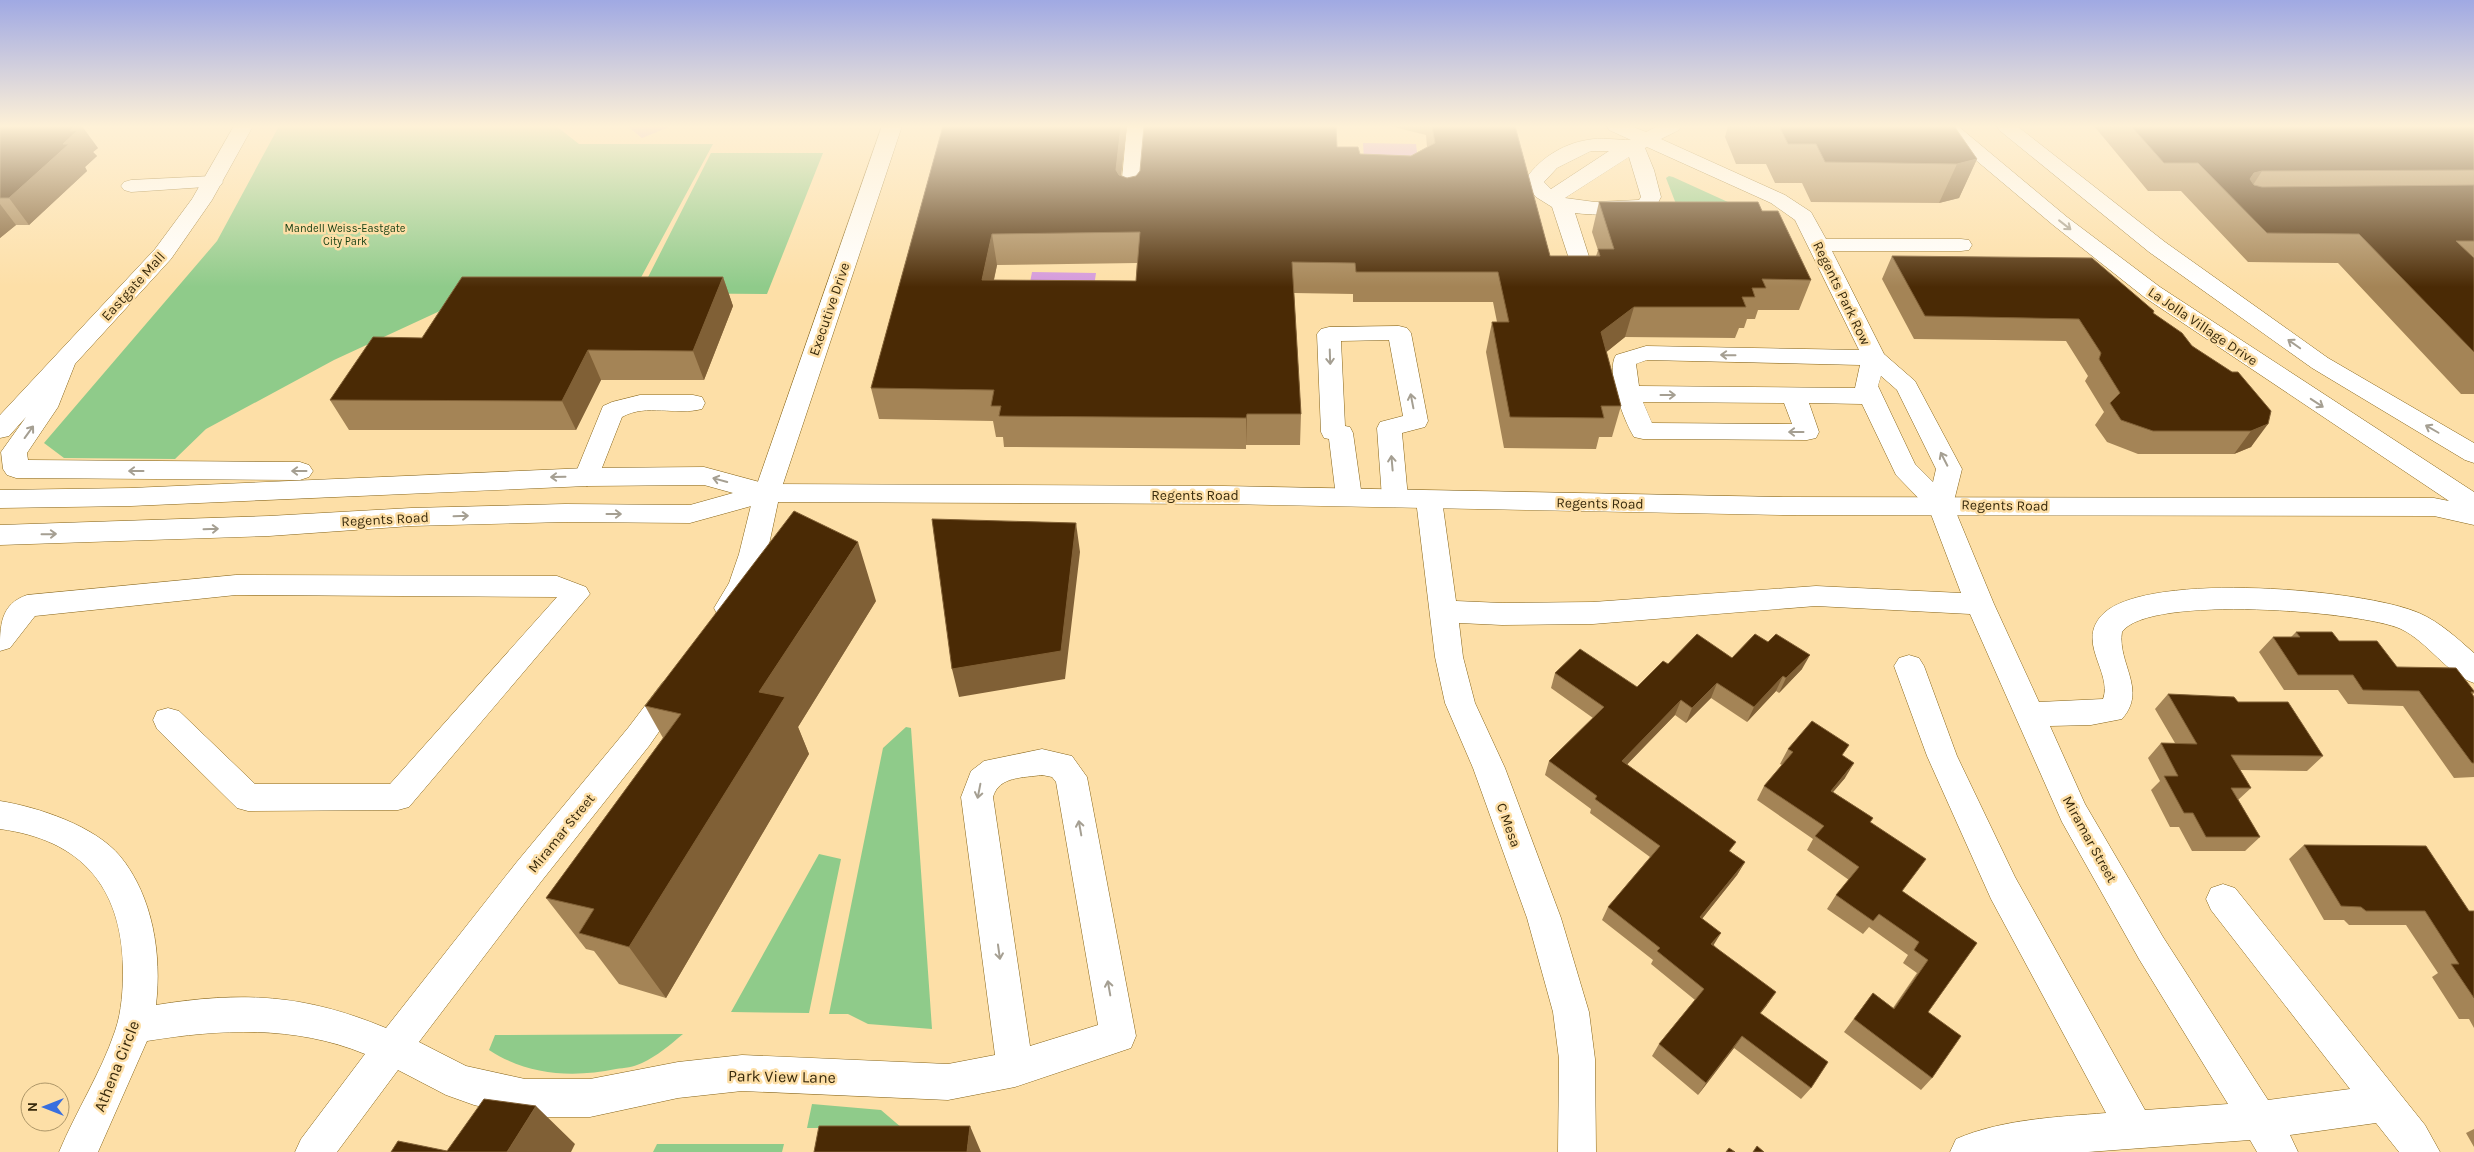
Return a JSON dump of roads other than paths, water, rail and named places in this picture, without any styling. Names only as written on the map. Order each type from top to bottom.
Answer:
[{"type":"main road","name":"Executive Drive","points":[[767,493],[874,180]]},
{"type":"main road","points":[[1130,200],[1132,180]]},
{"type":"main road","points":[[1535,180],[1534,182],[1540,192],[1550,200],[1638,207],[1647,204],[1651,197],[1647,180]]},
{"type":"main road","points":[[1560,200],[1583,180]]},
{"type":"main road","name":"Regents Park Row","points":[[1733,180],[1778,198],[1804,216],[1874,358],[1866,386],[1870,396],[1905,469],[1940,505]]},
{"type":"main road","name":"La Jolla Village Drive","points":[[2011,180],[2060,221],[2152,292],[2437,495],[2474,505]]},
{"type":"main road","points":[[2074,180],[2157,246],[2320,363],[2474,454]]},
{"type":"main road","points":[[132,186],[213,182]]},
{"type":"main road","name":"Eastgate Mall","points":[[0,430],[163,254],[213,182]]},
{"type":"main road","points":[[1560,200],[1581,266]]},
{"type":"main road","points":[[1816,240],[1961,245]]},
{"type":"main road","points":[[1349,497],[1341,433],[1333,432],[1329,334],[1399,333],[1416,421],[1389,428],[1396,498]]},
{"type":"main road","points":[[1794,396],[1807,432],[1643,431],[1628,394],[1624,360],[1646,353],[1874,358],[1907,386],[1949,469],[1940,505]]},
{"type":"main road","points":[[64,362],[46,407],[14,452],[16,469],[333,471],[417,483]]},
{"type":"main road","points":[[1628,394],[1870,396]]},
{"type":"main road","points":[[587,477],[612,412],[620,406],[693,403]]},
{"type":"main road","name":"Regents Road","points":[[0,499],[131,497],[587,477],[704,476],[767,493],[1349,497],[1783,506],[1940,505],[2437,495],[2474,484]]},
{"type":"main road","points":[[714,630],[742,584],[753,554],[767,493]]},
{"type":"main road","name":"Regents Road","points":[[0,535],[259,527],[411,517],[565,513],[690,514],[767,493]]},
{"type":"main road","name":"Regents Road","points":[[2437,495],[2474,516]]},
{"type":"main road","name":"C Mesa","points":[[1428,500],[1451,667],[1460,703],[1489,768],[1544,918],[1571,1012],[1577,1059],[1577,1152]]},
{"type":"main road","name":"Miramar Street","points":[[1940,505],[1980,604],[2073,812],[2152,948],[2261,1120],[2279,1152]]},
{"type":"main road","points":[[0,640],[27,606],[236,585],[557,586],[576,594],[398,797],[248,798],[168,720]]},
{"type":"main road","points":[[1443,612],[1502,614],[1593,613],[1816,596],[1980,604]]},
{"type":"main road","points":[[2028,714],[2091,713],[2111,710],[2118,701],[2119,689],[2109,656],[2107,637],[2114,621],[2133,610],[2180,601],[2226,598],[2275,599],[2379,612],[2409,621],[2452,651],[2474,671]]},
{"type":"main road","points":[[1909,666],[1942,756],[2003,888],[2135,1129]]},
{"type":"main road","name":"Miramar Street","points":[[314,1152],[528,873],[653,718],[686,670]]},
{"type":"main road","name":"Park View Lane","points":[[135,1026],[240,1013],[282,1015],[347,1030],[392,1048],[459,1082],[525,1098],[590,1098],[678,1080],[742,1073],[948,1082],[1014,1069],[1118,1036],[1071,777],[1061,765],[1042,762],[995,770],[982,780],[977,797],[1014,1069]]},
{"type":"main road","name":"Athena Circle","points":[[0,815],[17,817],[72,837],[92,851],[111,870],[129,904],[139,938],[139,992],[135,1026],[111,1086],[78,1152]]},
{"type":"main road","points":[[2222,899],[2384,1103],[2420,1152]]},
{"type":"main road","points":[[1969,1152],[2001,1144],[2135,1129],[2261,1120],[2384,1103]]},
{"type":"park label","name":"Mandell Weiss-Eastgate City Park","points":[[345,234]]}]
